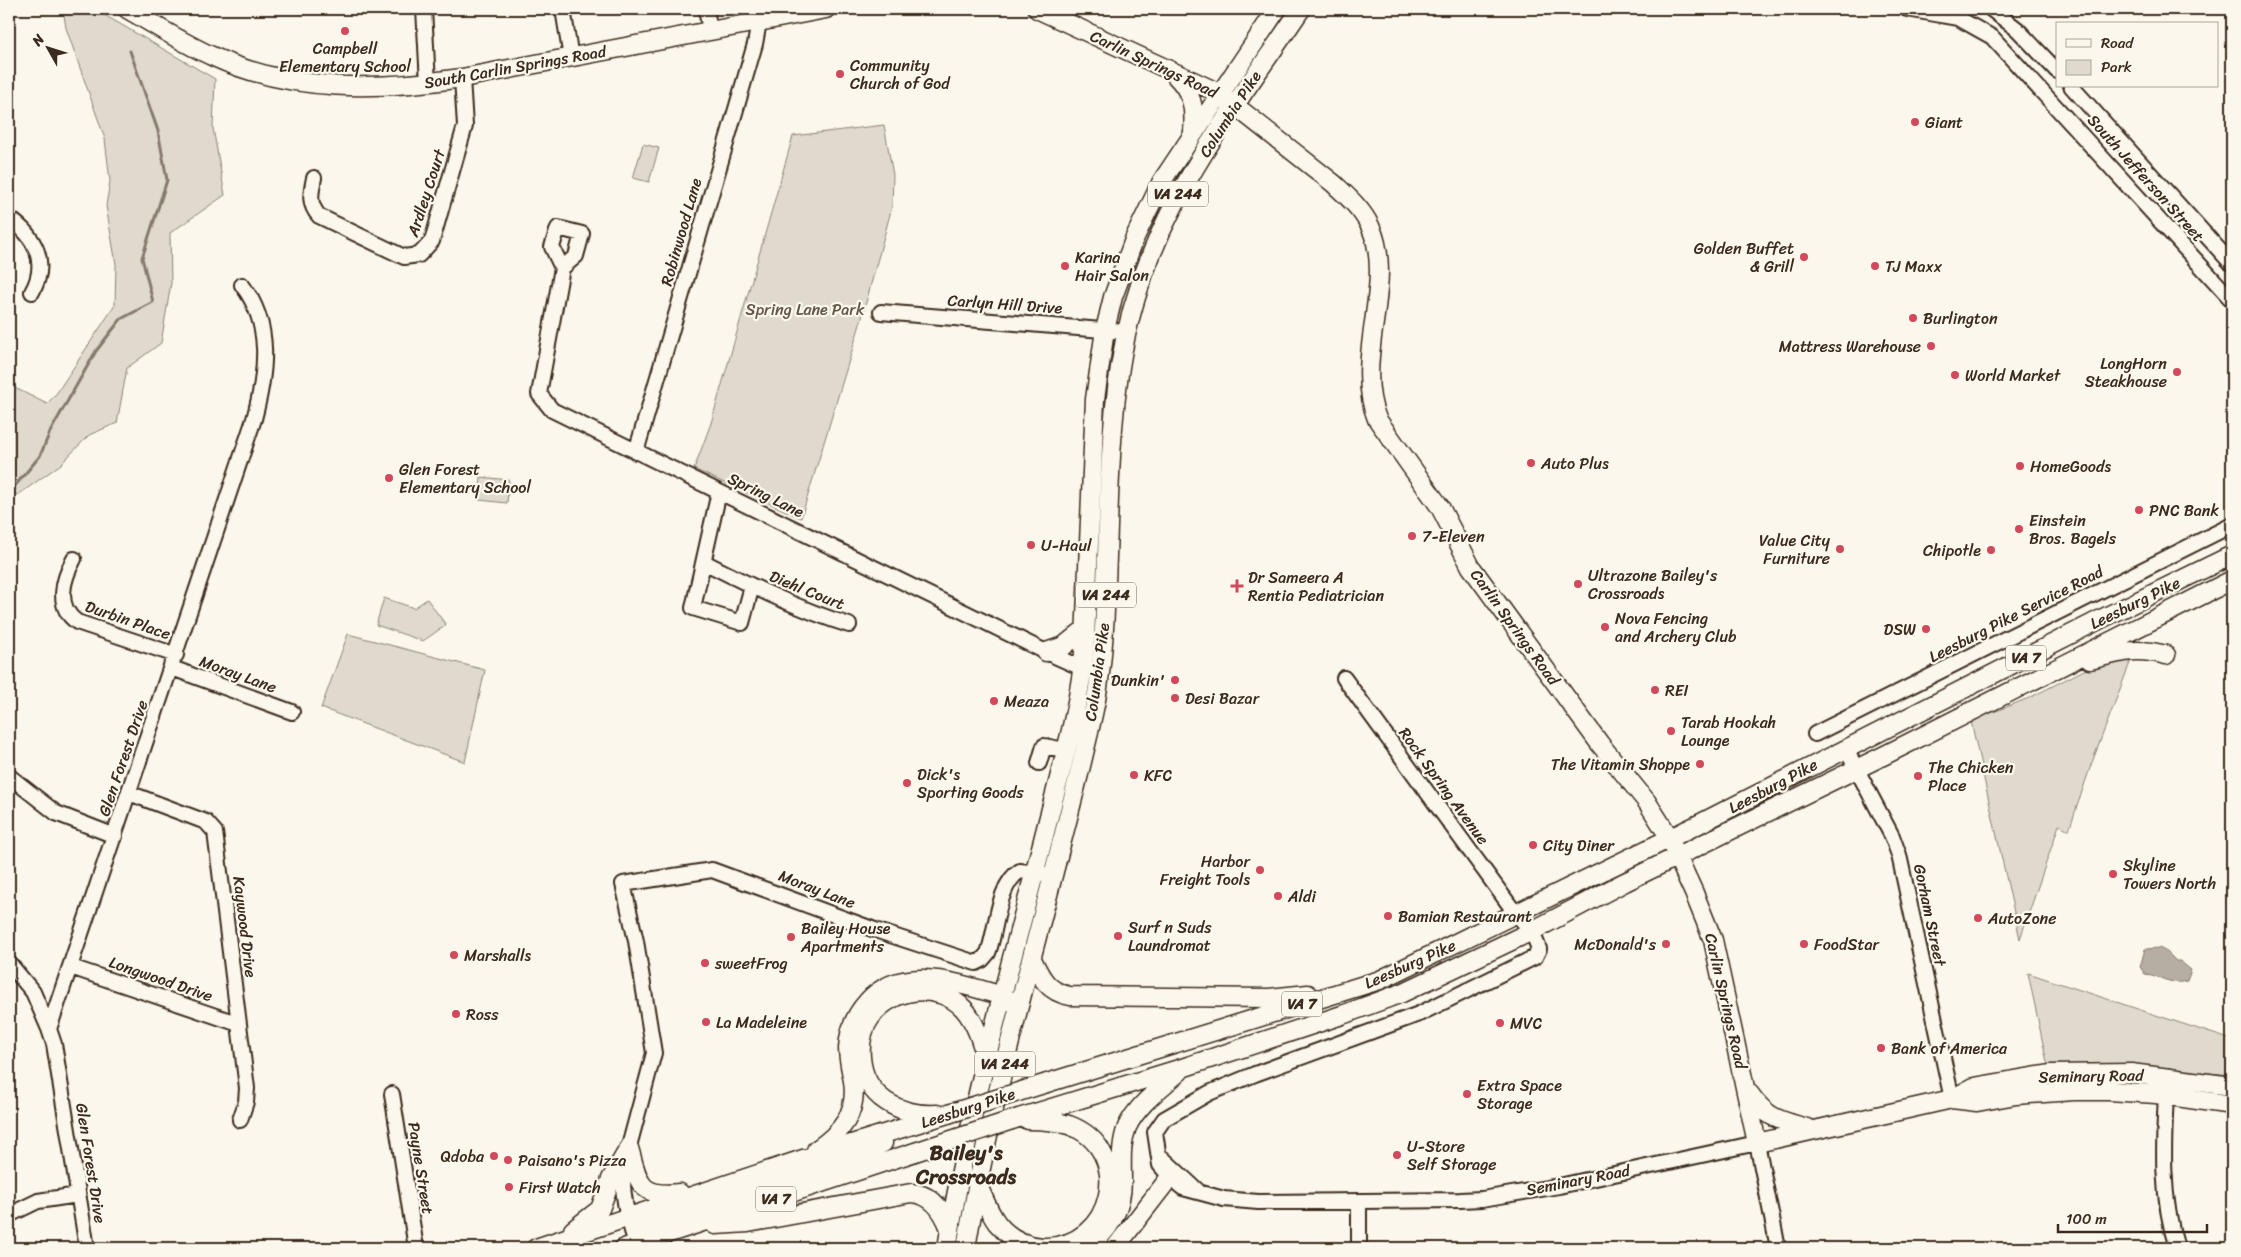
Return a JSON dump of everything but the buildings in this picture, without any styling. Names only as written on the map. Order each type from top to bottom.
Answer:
[{"type":"main road","name":"South Carlin Springs Road","points":[[127,9],[214,57],[288,81],[361,87],[389,87],[462,78],[824,9]]},
{"type":"main road","name":"Carlin Springs Road","points":[[1037,9],[1219,93],[1345,194],[1363,214],[1370,226],[1377,246],[1379,266],[1369,384],[1372,406],[1377,419],[1440,507],[1471,567],[1600,744],[1647,802],[1669,839],[1713,940],[1757,1143]]},
{"type":"main road","name":"Columbia Pike","points":[[948,1240],[965,1149],[1065,750],[1082,668],[1094,410],[1105,330],[1120,276],[1140,226],[1162,181],[1219,93],[1277,9]]},
{"type":"main road","name":"Columbia Pike","points":[[968,1248],[978,1183],[1018,1013],[1088,737],[1101,670],[1115,420],[1120,367],[1141,277],[1171,207],[1192,171],[1301,9]]},
{"type":"main road","points":[[1170,70],[1185,86],[1191,96],[1194,112],[1194,131]]},
{"type":"main road","name":"Leesburg Pike","points":[[536,1248],[923,1119],[948,1114],[1380,980],[1669,839],[2099,620],[2232,555]]},
{"type":"main road","name":"Leesburg Pike","points":[[630,1246],[1012,1120],[1185,1067],[1334,1018],[1402,993],[1532,931],[1624,882],[1678,858],[2232,580]]},
{"type":"main road","points":[[1046,652],[1064,646],[1085,629]]},
{"type":"main road","points":[[2054,670],[2130,650],[2166,655]]},
{"type":"main road","points":[[1032,959],[1048,986],[1059,993],[1070,996],[1269,998],[1305,995],[1380,980]]},
{"type":"main road","points":[[803,1159],[836,1136],[848,1119],[854,1094],[848,1054],[849,1040],[857,1016],[873,996],[893,984],[919,979],[932,980],[1003,996],[1012,1003],[1018,1013]]},
{"type":"main road","points":[[923,1119],[898,1109],[884,1100],[873,1089],[865,1074],[860,1050],[861,1038],[870,1018],[880,1006],[890,999],[912,992],[939,993],[954,1000],[972,1021],[987,1062]]},
{"type":"main road","points":[[1085,1248],[1103,1233],[1118,1208],[1121,1194],[1122,1146],[1128,1127],[1143,1104],[1185,1067]]},
{"type":"main road","name":"Seminary Road","points":[[1757,1143],[1952,1099],[1974,1087],[2050,1074],[2092,1072],[2167,1076],[2232,1086]]},
{"type":"main road","points":[[1746,1089],[1760,1108],[1772,1117],[1813,1130]]},
{"type":"main road","name":"Seminary Road","points":[[1952,1099],[1977,1102],[2016,1095],[2074,1091],[2109,1091],[2232,1105]]},
{"type":"main road","points":[[630,1246],[652,1224],[816,1174],[857,1157],[923,1119]]},
{"type":"main road","points":[[978,1183],[996,1222],[1010,1236],[1024,1244],[1049,1247],[1072,1242],[1090,1230],[1102,1213],[1107,1202],[1110,1179],[1104,1156],[1090,1138],[1068,1125],[1046,1120],[1012,1120]]},
{"type":"main road","points":[[629,1148],[638,1179],[652,1192],[664,1195],[713,1189]]},
{"type":"main road","points":[[561,1240],[600,1209],[611,1180],[629,1148]]},
{"type":"main road","points":[[1115,1248],[1170,1177]]},
{"type":"main road","points":[[697,1225],[748,1223],[911,1193],[923,1195],[934,1202],[941,1211],[948,1240],[968,1248]]},
{"type":"street","points":[[424,9],[428,83]]},
{"type":"street","points":[[563,9],[571,58]]},
{"type":"street","points":[[706,9],[710,31]]},
{"type":"street","name":"South Jefferson Street","points":[[1907,9],[1958,18],[1992,37],[2232,300]]},
{"type":"street","points":[[1991,9],[2017,29],[2056,70]]},
{"type":"street","name":"Robinwood Lane","points":[[636,452],[759,22]]},
{"type":"street","name":"Ardley Court","points":[[314,178],[310,197],[311,204],[319,216],[404,257],[419,255],[432,240],[466,126],[462,78]]},
{"type":"street","name":"South Jefferson Street","points":[[2073,88],[2232,264]]},
{"type":"street","points":[[9,218],[28,234],[39,254],[39,275],[32,292]]},
{"type":"street","name":"Spring Lane","points":[[562,268],[538,394],[544,403],[557,413],[1046,652],[1082,668],[1101,670]]},
{"type":"street","name":"Glen Forest Drive","points":[[87,1248],[54,1044],[49,1029],[174,661],[254,419],[263,385],[266,360],[257,310],[252,299],[242,286]]},
{"type":"street","name":"Carlyn Hill Drive","points":[[882,312],[1127,332]]},
{"type":"street","name":"Diehl Court","points":[[719,492],[693,608],[742,623],[752,586]]},
{"type":"street","name":"Leesburg Pike Service Road","points":[[1815,734],[2232,526]]},
{"type":"street","name":"Durbin Place","points":[[74,559],[64,582],[63,595],[67,612],[72,618],[77,622],[174,661]]},
{"type":"street","name":"Diehl Court","points":[[704,562],[816,615],[849,625]]},
{"type":"street","name":"Moray Lane","points":[[174,661],[292,712]]},
{"type":"street","name":"Rock Spring Avenue","points":[[1344,678],[1516,914]]},
{"type":"street","points":[[1039,763],[1044,746],[1065,750]]},
{"type":"street","name":"Gorham Street","points":[[1846,749],[1892,836],[1899,855],[1952,1099]]},
{"type":"street","points":[[9,776],[56,813],[72,821],[115,836]]},
{"type":"street","name":"Kaywood Drive","points":[[130,792],[206,822],[215,823],[247,1088],[246,1102],[240,1120]]},
{"type":"street","name":"Moray Lane","points":[[629,1148],[654,1053],[636,941],[624,884],[712,870],[875,930],[974,962],[982,960],[988,953],[1004,891],[1008,883],[1018,872],[1034,872],[1053,876]]},
{"type":"street","points":[[1170,1177],[1161,1167],[1155,1138],[1158,1126],[1177,1110],[1209,1093],[1255,1074],[1419,1014],[1485,983],[1535,956],[1539,949],[1532,931],[1516,914]]},
{"type":"street","points":[[9,963],[33,992],[49,1029]]},
{"type":"street","name":"Longwood Drive","points":[[71,967],[239,1024]]},
{"type":"street","points":[[2167,1076],[2163,1138],[2165,1188],[2177,1248]]},
{"type":"street","name":"Payne Street","points":[[392,1094],[416,1248]]},
{"type":"street","points":[[1757,1143],[1778,1248]]},
{"type":"street","name":"Seminary Road","points":[[1170,1177],[1183,1188],[1224,1199],[1258,1202],[1482,1199],[1572,1183],[1757,1143]]},
{"type":"street","points":[[629,1148],[622,1183],[628,1216],[630,1246]]},
{"type":"street","name":"Seminary Road","points":[[1158,1154],[1198,1191]]},
{"type":"street","points":[[9,1215],[38,1201],[78,1195]]},
{"type":"street","points":[[1359,1201],[1359,1248]]},
{"type":"green space","points":[[63,9],[94,9],[215,79],[213,128],[225,195],[170,233],[171,283],[161,343],[127,368],[117,423],[89,435],[61,464],[18,495],[9,491],[9,385],[47,404],[56,394],[115,305],[116,264],[106,206],[110,181],[105,139],[66,28]]},
{"type":"green space","name":"Spring Lane Park","points":[[884,125],[893,175],[892,207],[861,321],[801,518],[694,469],[711,423],[793,136]]},
{"type":"green space","points":[[643,144],[659,148],[649,182],[633,178]]},
{"type":"green space","points":[[481,477],[509,480],[507,503],[479,500]]},
{"type":"green space","points":[[384,598],[414,608],[427,599],[446,625],[423,641],[376,625]]},
{"type":"green space","points":[[348,634],[485,670],[465,762],[321,708]]},
{"type":"green space","points":[[2133,655],[2091,765],[2069,830],[2059,825],[2020,939],[1971,721],[2029,698],[2098,663]]},
{"type":"green space","points":[[2028,973],[2232,1040],[2232,1075],[2116,1065],[2048,1067]]},
{"type":"shaded area","points":[[2159,948],[2191,970],[2187,981],[2175,982],[2145,974],[2140,967],[2145,949]]},
{"type":"waterway","points":[[9,493],[40,456],[50,432],[96,351],[121,319],[153,302],[142,258],[167,180],[158,131],[130,51]]},
{"type":"place","name":"Campbell Elementary School","points":[[345,31]]},
{"type":"place","name":"Community Church of God","points":[[840,74]]},
{"type":"place","name":"Giant","points":[[1915,122]]},
{"type":"place","name":"Golden Buffet & Grill","points":[[1804,257]]},
{"type":"place","name":"Karina Hair Salon","points":[[1065,266]]},
{"type":"place","name":"TJ Maxx","points":[[1875,266]]},
{"type":"place","name":"Burlington","points":[[1913,318]]},
{"type":"place","name":"Mattress Warehouse","points":[[1931,346]]},
{"type":"place","name":"LongHorn Steakhouse","points":[[2177,372]]},
{"type":"place","name":"World Market","points":[[1955,375]]},
{"type":"place","name":"Auto Plus","points":[[1531,463]]},
{"type":"place","name":"HomeGoods","points":[[2020,466]]},
{"type":"place","name":"Glen Forest Elementary School","points":[[389,478]]},
{"type":"place","name":"PNC Bank","points":[[2139,510]]},
{"type":"place","name":"Einstein Bros. Bagels","points":[[2019,529]]},
{"type":"place","name":"7-Eleven","points":[[1412,536]]},
{"type":"place","name":"U-Haul","points":[[1031,545]]},
{"type":"place","name":"Value City Furniture","points":[[1840,549]]},
{"type":"place","name":"Chipotle","points":[[1991,550]]},
{"type":"place","name":"Ultrazone Bailey's Crossroads","points":[[1578,584]]},
{"type":"place","name":"Dr Sameera A Rentia Pediatrician","points":[[1237,586]]},
{"type":"place","name":"Nova Fencing and Archery Club","points":[[1605,627]]},
{"type":"place","name":"DSW","points":[[1926,629]]},
{"type":"place","name":"Dunkin'","points":[[1175,680]]},
{"type":"place","name":"REI","points":[[1655,690]]},
{"type":"place","name":"Desi Bazar","points":[[1175,698]]},
{"type":"place","name":"Meaza","points":[[994,701]]},
{"type":"place","name":"Tarab Hookah Lounge","points":[[1671,731]]},
{"type":"place","name":"The Vitamin Shoppe","points":[[1700,764]]},
{"type":"place","name":"KFC","points":[[1134,775]]},
{"type":"place","name":"The Chicken Place","points":[[1918,776]]},
{"type":"place","name":"Dick's Sporting Goods","points":[[907,783]]},
{"type":"place","name":"City Diner","points":[[1533,845]]},
{"type":"place","name":"Harbor Freight Tools","points":[[1260,870]]},
{"type":"place","name":"Skyline Towers North","points":[[2113,874]]},
{"type":"place","name":"Aldi","points":[[1278,896]]},
{"type":"place","name":"Bamian Restaurant","points":[[1388,916]]},
{"type":"place","name":"AutoZone","points":[[1978,918]]},
{"type":"place","name":"Surf n Suds Laundromat","points":[[1118,936]]},
{"type":"place","name":"Bailey House Apartments","points":[[791,937]]},
{"type":"place","name":"McDonald's","points":[[1666,944]]},
{"type":"place","name":"FoodStar","points":[[1804,944]]},
{"type":"place","name":"Marshalls","points":[[454,955]]},
{"type":"place","name":"sweetFrog","points":[[705,963]]},
{"type":"place","name":"Ross","points":[[456,1014]]},
{"type":"place","name":"La Madeleine","points":[[706,1022]]},
{"type":"place","name":"MVC","points":[[1500,1023]]},
{"type":"place","name":"Bank of America","points":[[1881,1048]]},
{"type":"place","name":"Extra Space Storage","points":[[1467,1094]]},
{"type":"place","name":"U-Store Self Storage","points":[[1397,1155]]},
{"type":"place","name":"Qdoba","points":[[494,1156]]},
{"type":"place","name":"Paisano's Pizza","points":[[508,1160]]},
{"type":"place","name":"First Watch","points":[[509,1187]]},
{"type":"district","name":"Bailey's Crossroads","points":[[966,1165]]}]
